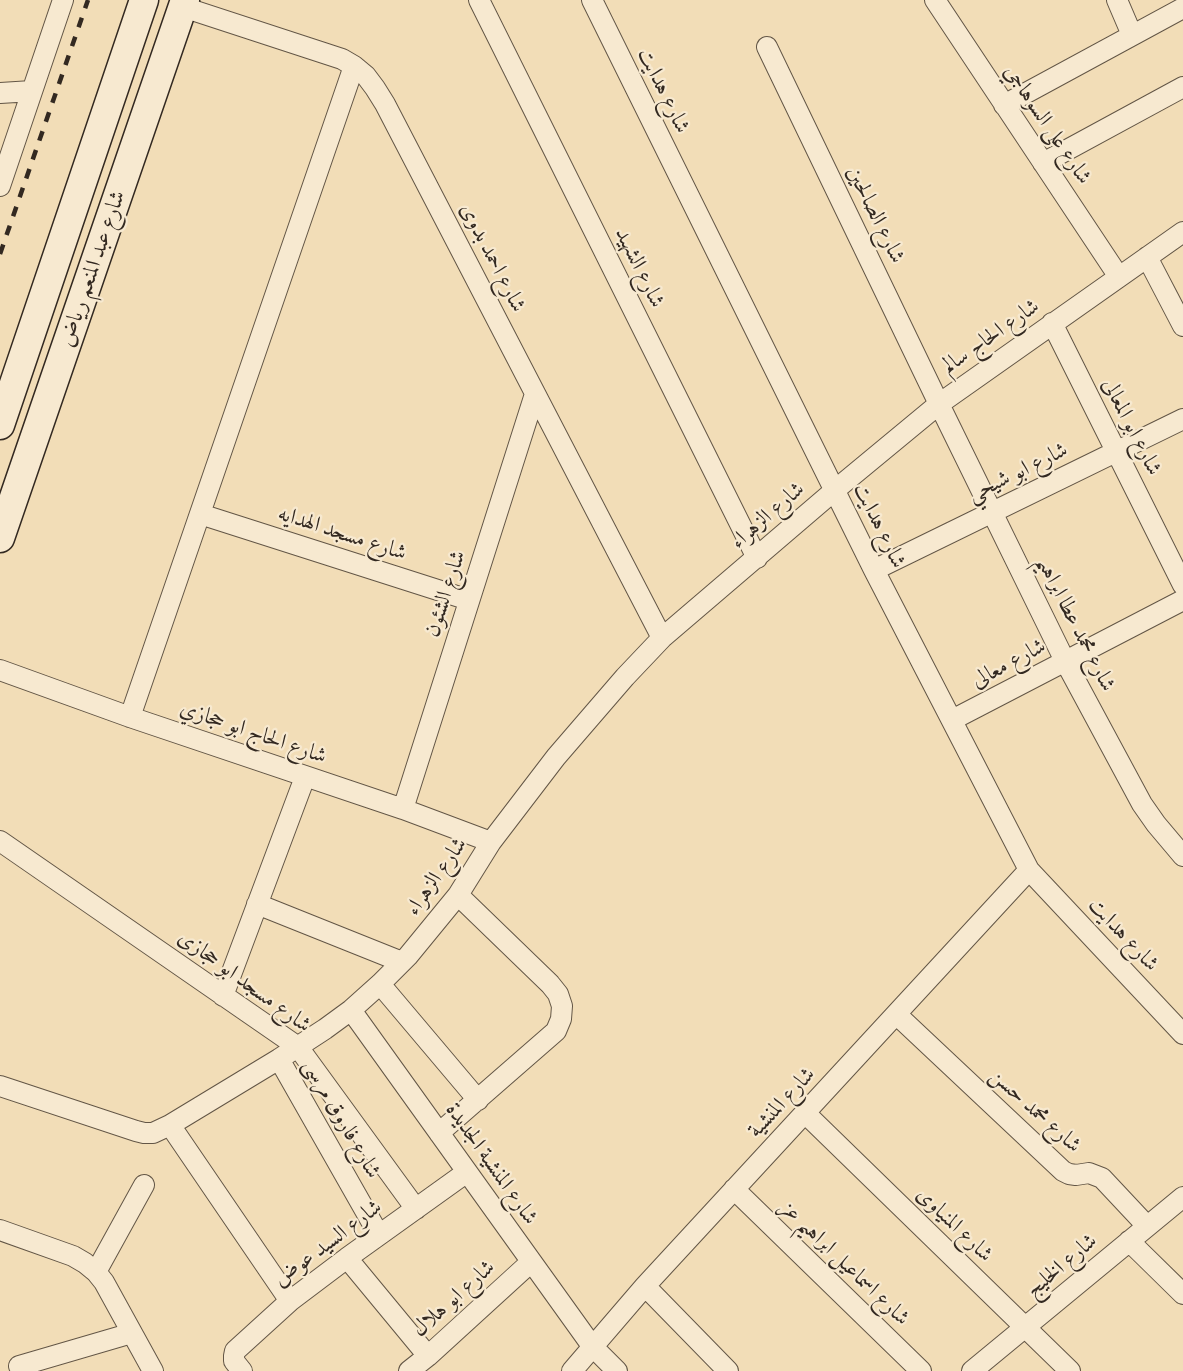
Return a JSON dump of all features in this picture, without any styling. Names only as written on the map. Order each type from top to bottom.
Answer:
[{"type":"main road","name":"شارع عبد المنعم رياض","points":[[0,425],[144,0]]},
{"type":"main road","name":"شارع عبد المنعم رياض","points":[[0,538],[184,4]]},
{"type":"street","points":[[0,186],[63,0]]},
{"type":"street","name":"شارع الشهيد","points":[[479,0],[757,558]]},
{"type":"street","name":"شارع هدايت","points":[[592,0],[873,570],[1029,870],[1183,1034]]},
{"type":"street","name":"شارع على السوهاجي","points":[[934,0],[1119,277]]},
{"type":"street","points":[[1117,0],[1132,35]]},
{"type":"street","name":"شارع احمد بدوى","points":[[184,4],[330,55],[354,66],[366,76],[385,104],[662,638]]},
{"type":"street","points":[[1004,105],[1183,8]]},
{"type":"street","name":"شارع الصالحين","points":[[767,47],[939,404]]},
{"type":"street","points":[[130,717],[354,66]]},
{"type":"street","points":[[1043,163],[1183,87]]},
{"type":"street","points":[[0,93],[32,90]]},
{"type":"street","name":"شارع الحاج سالم","points":[[835,490],[939,404],[1183,232]]},
{"type":"street","points":[[1147,257],[1183,326]]},
{"type":"street","name":"شارع ابو المعالى","points":[[1052,323],[1183,585]]},
{"type":"street","name":"شارع الشئون","points":[[403,809],[536,394]]},
{"type":"street","name":"شارع محمد عطا ابراهيم","points":[[939,404],[1065,662],[1142,804],[1183,856]]},
{"type":"street","name":"شارع ابو شيحي","points":[[873,570],[1183,419]]},
{"type":"street","name":"شارع الزهراء","points":[[0,1086],[136,1131],[153,1133],[170,1125],[325,1029],[351,1010],[402,962],[458,895],[491,842],[523,799],[625,677],[662,638],[835,490]]},
{"type":"street","name":"شارع مسجد الهدايه","points":[[200,514],[469,600]]},
{"type":"street","name":"شارع معالى","points":[[952,720],[1183,600]]},
{"type":"street","name":"شارع الحاج ابو حجازي","points":[[0,670],[130,717],[403,809],[491,842]]},
{"type":"street","points":[[223,996],[305,777]]},
{"type":"street","name":"شارع مسجد ابو حجازى","points":[[0,841],[298,1047],[416,1209]]},
{"type":"street","name":"شارع المنشية","points":[[572,1371],[645,1286],[1029,870]]},
{"type":"street","points":[[439,1133],[556,1031],[561,1019],[562,1006],[558,994],[550,984],[458,895]]},
{"type":"street","points":[[257,904],[402,962]]},
{"type":"street","points":[[380,984],[478,1100]]},
{"type":"street","name":"شارع المنشية الجديدة","points":[[351,1010],[592,1347],[617,1371]]},
{"type":"street","name":"شارع محمد حسن","points":[[896,1014],[1063,1171],[1076,1175],[1089,1173],[1101,1178],[1148,1226]]},
{"type":"street","name":"شارع فاروق مرسى","points":[[279,1059],[379,1235]]},
{"type":"street","name":"شارع المنياوى","points":[[805,1113],[1070,1371]]},
{"type":"street","points":[[170,1125],[290,1301]]},
{"type":"street","name":"شارع السيد عوض","points":[[240,1368],[234,1361],[235,1351],[290,1301],[467,1172]]},
{"type":"street","points":[[96,1272],[144,1185]]},
{"type":"street","name":"شارع اسماعيل ابراهيم عز","points":[[734,1190],[921,1371]]},
{"type":"street","name":"شارع الخليج","points":[[972,1371],[1183,1197]]},
{"type":"street","points":[[0,1230],[73,1256],[96,1272],[104,1282],[153,1371]]},
{"type":"street","points":[[1129,1241],[1183,1294]]},
{"type":"street","points":[[346,1258],[428,1356]]},
{"type":"street","name":"شارع ابو هلال","points":[[409,1371],[531,1262]]},
{"type":"street","points":[[645,1286],[728,1371]]},
{"type":"street","points":[[19,1366],[132,1333]]},
{"type":"railway","points":[[0,254],[88,0]]}]
